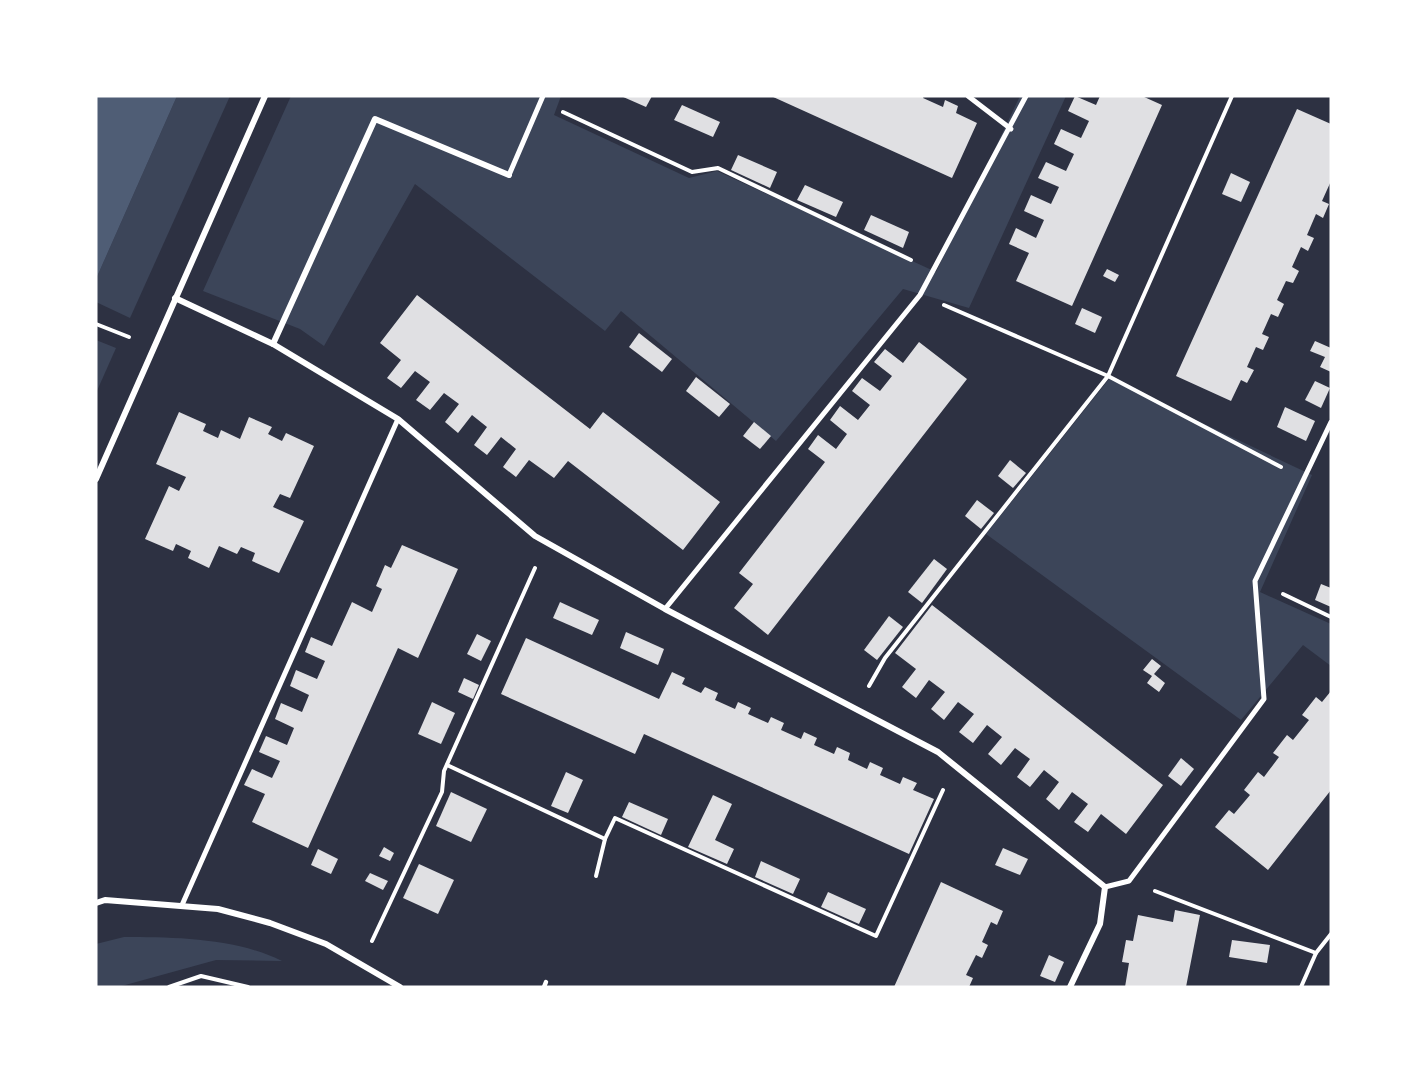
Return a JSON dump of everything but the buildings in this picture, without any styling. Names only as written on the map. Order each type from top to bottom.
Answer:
[{"type":"street","points":[[96,479],[265,96]]},
{"type":"street","points":[[968,96],[1011,129]]},
{"type":"street","points":[[665,609],[920,295],[1011,129],[1026,96]]},
{"type":"street","points":[[273,344],[375,119],[509,176],[542,99]]},
{"type":"street","points":[[175,298],[273,344],[398,419],[535,536],[665,609],[938,752],[1105,887]]},
{"type":"street","points":[[183,905],[398,419]]},
{"type":"street","points":[[1105,887],[1129,881],[1264,699],[1255,581],[1331,422]]},
{"type":"street","points":[[1070,987],[1100,924],[1105,887]]},
{"type":"street","points":[[96,903],[105,900],[219,909],[270,923],[326,944],[400,987]]},
{"type":"path","points":[[855,710],[885,658],[1108,376],[1232,96]]},
{"type":"path","points":[[542,99],[692,172],[718,168],[933,271]]},
{"type":"path","points":[[920,295],[1108,376],[1303,479]]},
{"type":"path","points":[[96,324],[152,348]]},
{"type":"path","points":[[360,964],[442,792],[444,771],[547,542]]},
{"type":"path","points":[[1255,581],[1331,617]]},
{"type":"path","points":[[447,765],[605,839]]},
{"type":"path","points":[[596,876],[605,839],[615,818],[876,936],[955,766]]},
{"type":"path","points":[[1129,881],[1316,953]]},
{"type":"path","points":[[1301,987],[1316,953],[1331,934]]},
{"type":"path","points":[[169,987],[201,976],[248,987]]},
{"type":"shaded area","points":[[96,96],[177,96],[96,279]]},
{"type":"shaded area","points":[[177,96],[230,96],[130,318],[96,302],[96,279]]},
{"type":"shaded area","points":[[291,96],[561,96],[554,115],[689,178],[717,171],[936,272],[1020,96],[1066,96],[969,308],[903,289],[776,441],[621,311],[605,331],[415,184],[324,346],[300,329],[203,291]]},
{"type":"shaded area","points":[[96,340],[116,348],[96,393]]},
{"type":"shaded area","points":[[1109,379],[1312,475],[1260,592],[1331,624],[1331,666],[1303,645],[1241,720],[986,534]]},
{"type":"shaded area","points":[[124,937],[225,943],[264,953],[282,961],[216,960],[118,987],[96,987],[96,944]]}]
